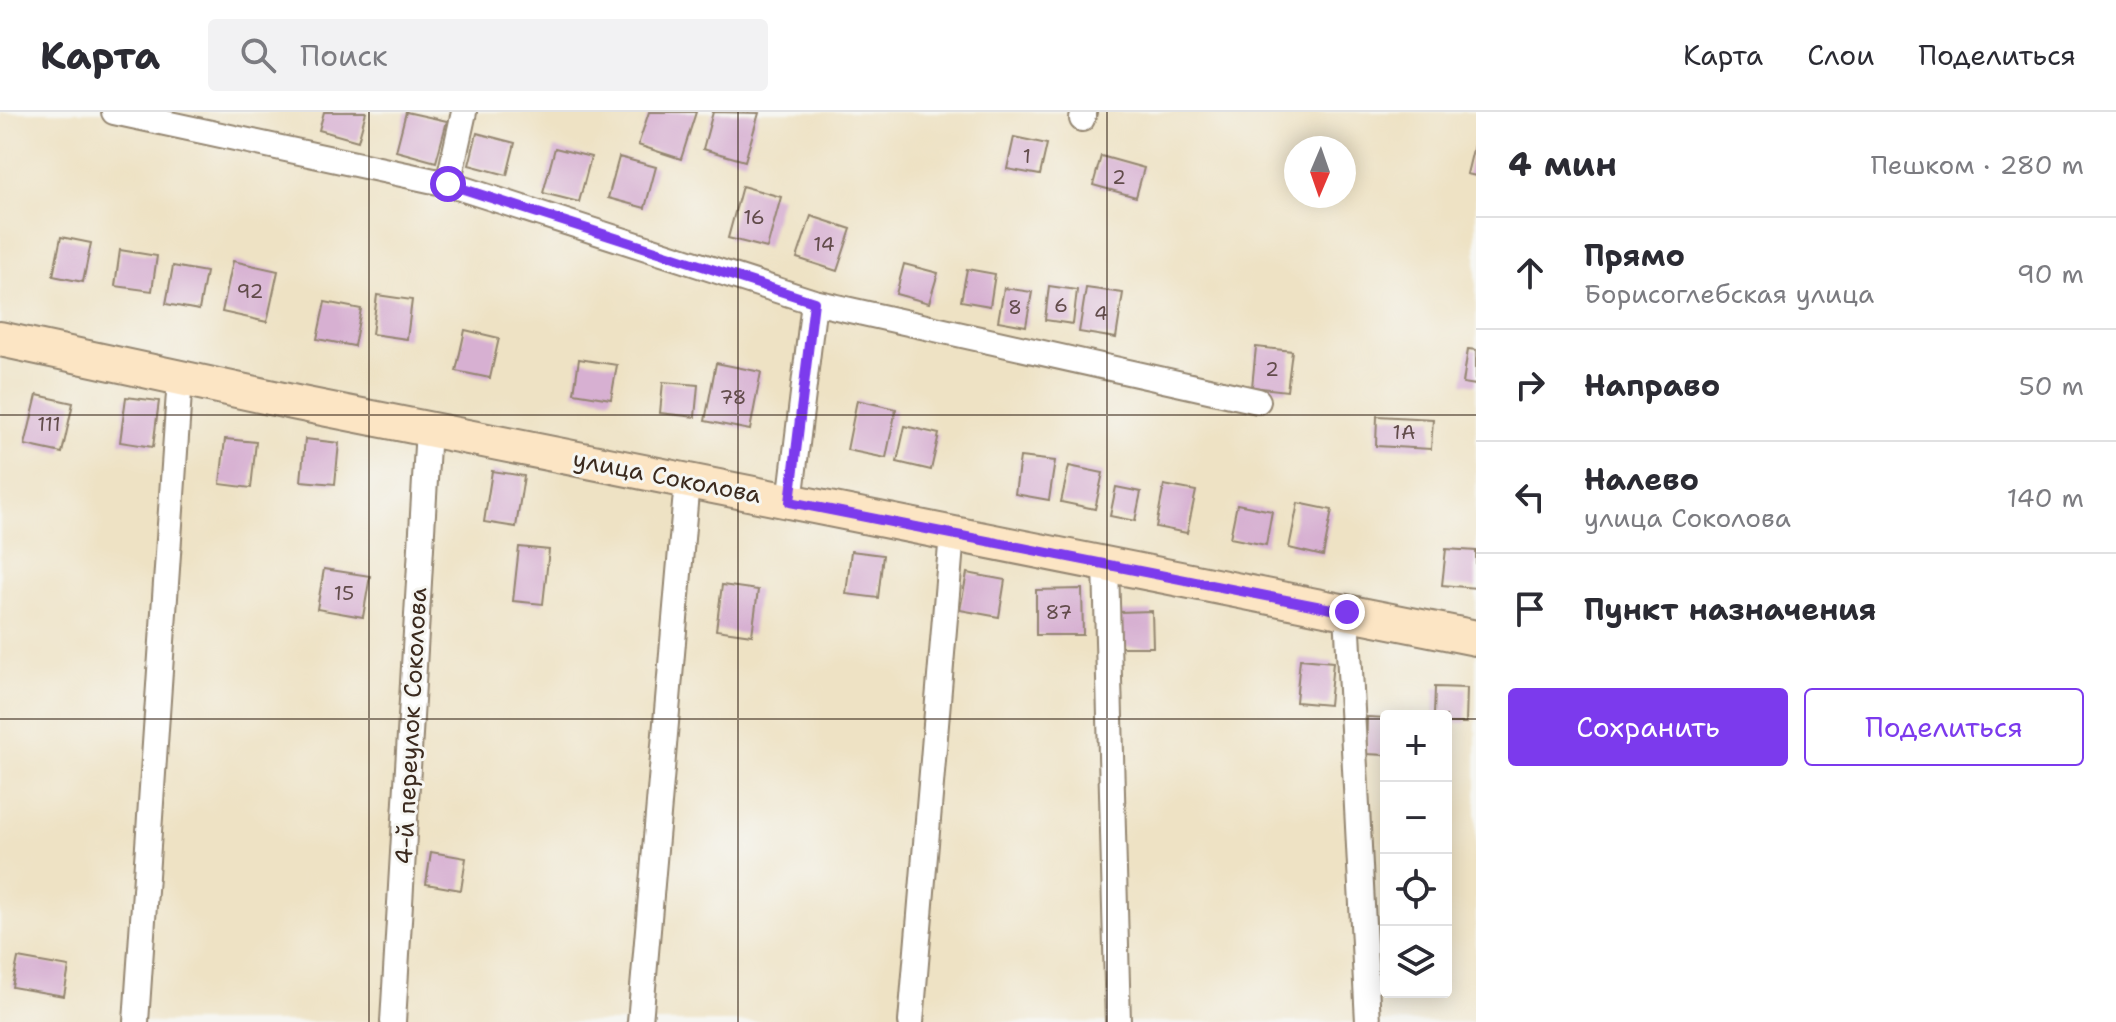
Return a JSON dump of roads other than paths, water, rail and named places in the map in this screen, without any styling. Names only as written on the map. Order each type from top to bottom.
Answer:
[{"type":"main road","name":"улица Соколова","points":[[0,339],[428,429],[1476,638]]},
{"type":"street","points":[[114,112],[448,184],[814,302],[1258,401]]},
{"type":"street","points":[[448,184],[464,112]]},
{"type":"street","points":[[790,502],[814,302]]},
{"type":"street","points":[[136,1022],[180,378]]},
{"type":"street","name":"4-й переулок Соколова","points":[[393,1022],[428,429]]},
{"type":"street","points":[[640,1022],[687,481]]},
{"type":"street","points":[[911,1022],[952,534]]},
{"type":"street","points":[[1106,564],[1118,1022]]},
{"type":"street","points":[[1347,612],[1368,1022]]}]
